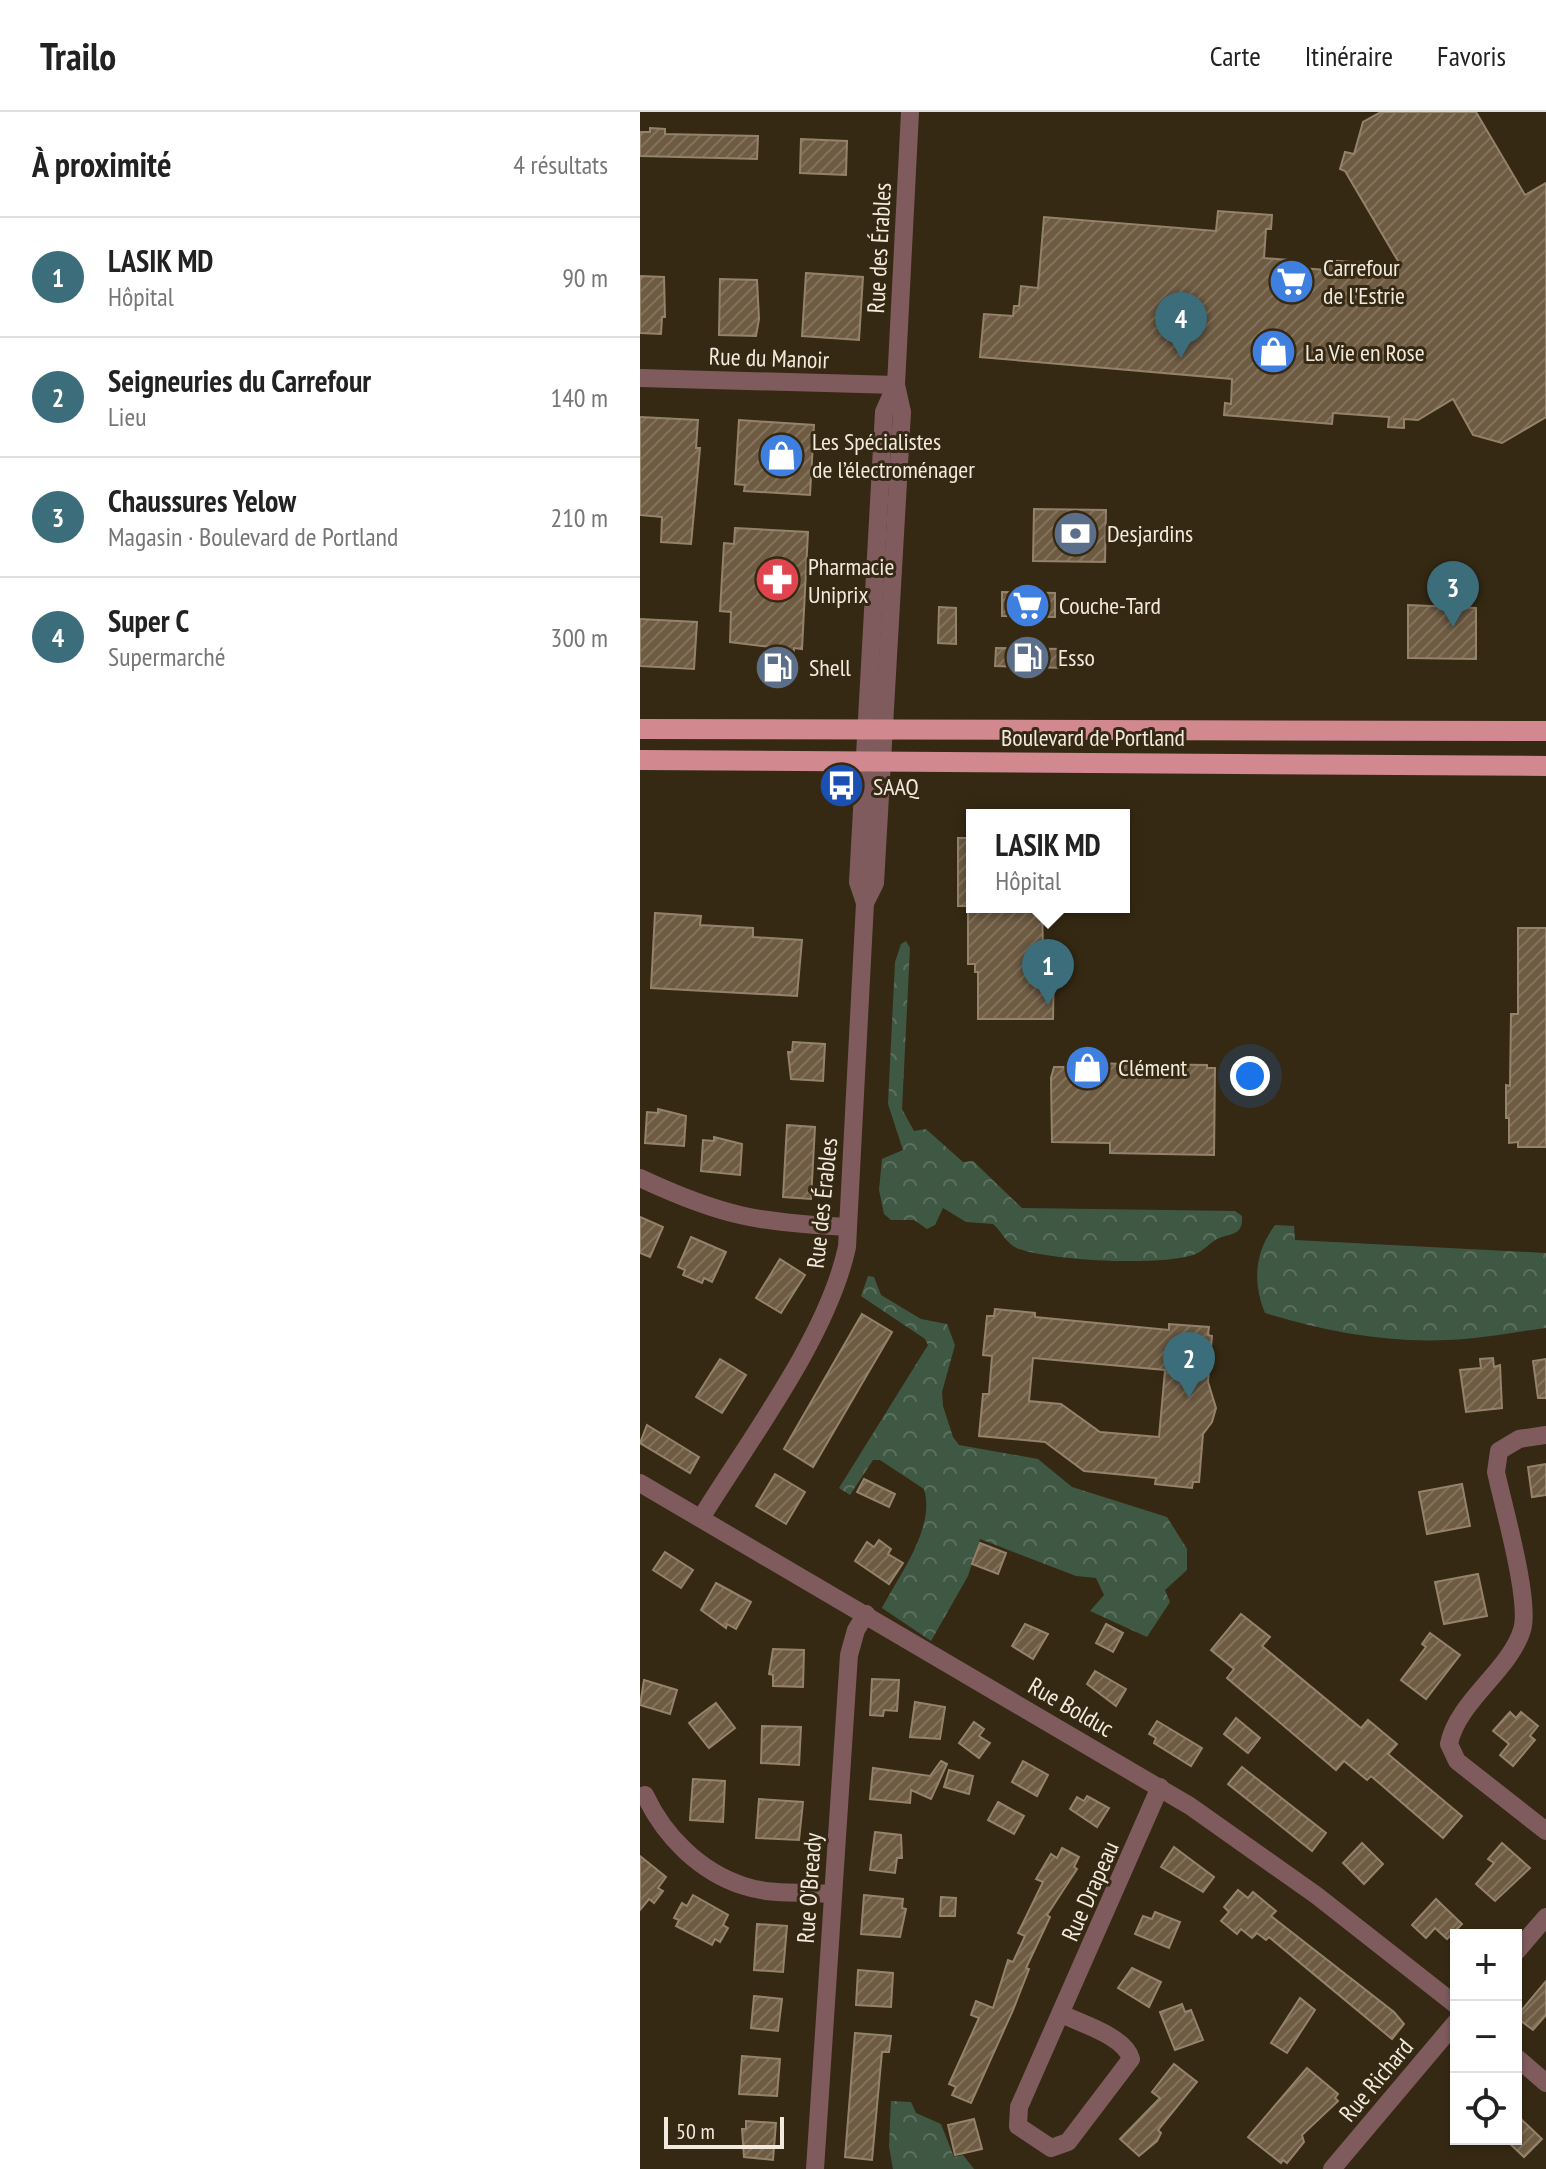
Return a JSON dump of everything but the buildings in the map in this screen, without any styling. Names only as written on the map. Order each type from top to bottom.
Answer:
[{"type":"main road","name":"Boulevard de Portland","points":[[640,729],[1546,731]]},
{"type":"main road","name":"Boulevard de Portland","points":[[640,760],[1546,766]]},
{"type":"street","name":"Rue des Érables","points":[[701,1518],[823,1318],[841,1273],[848,1227],[865,903],[858,882],[873,762],[902,412],[896,385],[910,112]]},
{"type":"street","name":"Rue du Manoir","points":[[640,378],[896,385]]},
{"type":"street","points":[[640,1178],[702,1207],[733,1216],[784,1224],[848,1227]]},
{"type":"street","points":[[1546,1435],[1519,1439],[1499,1451],[1496,1472],[1521,1595],[1522,1630],[1456,1725],[1449,1744],[1457,1761],[1546,1831]]},
{"type":"street","name":"Rue Bolduc","points":[[640,1483],[1226,1828],[1451,2001]]},
{"type":"street","name":"Rue O'Bready","points":[[815,2169],[849,1655],[856,1630],[866,1614]]},
{"type":"street","name":"Rue Drapeau","points":[[1062,2014],[1113,2039],[1124,2047],[1131,2059],[1068,2142],[1051,2148],[1018,2126],[1019,2107],[1160,1787]]},
{"type":"street","points":[[645,1795],[675,1843],[730,1880],[760,1890],[832,1894]]},
{"type":"street","points":[[1522,1945],[1546,1917]]},
{"type":"street","name":"Rue Richard","points":[[1332,2169],[1450,2029]]},
{"type":"street","points":[[1522,2062],[1546,2083]]},
{"type":"green space","points":[[906,941],[910,948],[902,1109],[914,1131],[926,1129],[963,1162],[973,1161],[1022,1208],[1235,1211],[1242,1216],[1239,1230],[1193,1255],[1156,1260],[1106,1261],[1056,1257],[1019,1249],[993,1224],[966,1222],[943,1208],[935,1225],[927,1229],[914,1220],[891,1220],[884,1214],[879,1190],[882,1159],[903,1150],[888,1104],[895,962],[901,944]]},
{"type":"green space","points":[[1275,1225],[1294,1226],[1295,1240],[1546,1253],[1546,1328],[1485,1337],[1401,1340],[1332,1330],[1265,1313],[1258,1290],[1258,1268],[1263,1246]]},
{"type":"green space","points":[[868,1276],[874,1277],[881,1295],[921,1319],[947,1324],[955,1345],[942,1392],[943,1406],[953,1437],[959,1445],[1038,1459],[1072,1487],[1167,1517],[1187,1549],[1187,1570],[1165,1590],[1170,1602],[1147,1637],[1090,1611],[1104,1595],[1096,1578],[1076,1576],[980,1539],[968,1576],[931,1641],[882,1608],[920,1535],[925,1519],[924,1489],[880,1460],[873,1460],[850,1495],[839,1488],[928,1345],[925,1339],[861,1296]]},
{"type":"green space","points":[[891,2101],[911,2102],[916,2113],[941,2124],[954,2157],[963,2155],[974,2169],[893,2169],[889,2146]]},
{"type":"place","name":"Carrefour de l'Estrie","points":[[1292,281]]},
{"type":"place","name":"La Vie en Rose","points":[[1274,352]]},
{"type":"place","name":"Super C","points":[[1181,358]]},
{"type":"place","name":"Les Spécialistes de l’électroménager","points":[[781,455]]},
{"type":"place","name":"Desjardins","points":[[1076,533]]},
{"type":"place","name":"Pharmacie Uniprix","points":[[777,580]]},
{"type":"place","name":"Couche-Tard","points":[[1028,605]]},
{"type":"place","name":"Chaussures Yelow","points":[[1453,627]]},
{"type":"place","name":"Esso","points":[[1027,657]]},
{"type":"place","name":"Shell","points":[[778,667]]},
{"type":"place","name":"SAAQ","points":[[842,786]]},
{"type":"place","name":"LASIK MD","points":[[1048,1005]]},
{"type":"place","name":"Clément","points":[[1087,1067]]},
{"type":"place","name":"Seigneuries du Carrefour","points":[[1189,1398]]}]
